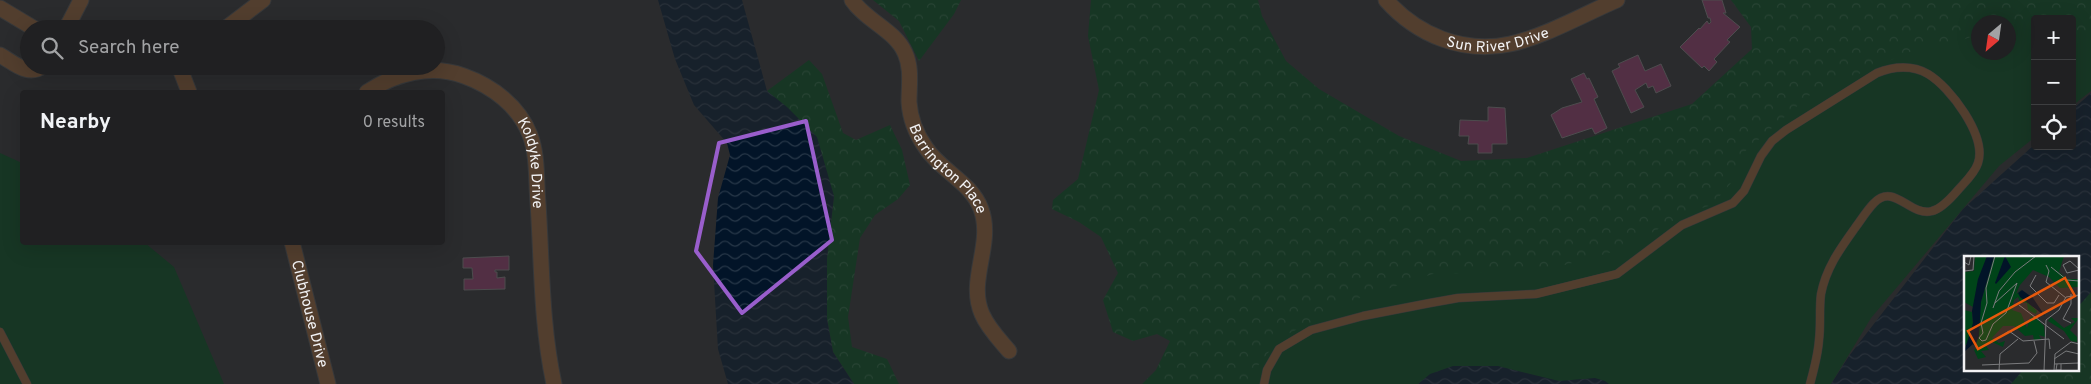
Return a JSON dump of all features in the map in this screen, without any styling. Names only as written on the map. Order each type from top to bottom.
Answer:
[{"type":"street","points":[[71,20],[82,0]]},
{"type":"street","points":[[237,20],[263,0]]},
{"type":"street","name":"Barrington Place","points":[[852,0],[861,12],[888,31],[904,50],[910,77],[911,114],[920,138],[933,157],[966,186],[980,206],[984,216],[985,233],[977,296],[986,320],[1009,351]]},
{"type":"street","name":"Sun River Drive","points":[[1386,0],[1402,17],[1428,33],[1454,42],[1480,46],[1509,44],[1530,38],[1617,0]]},
{"type":"street","points":[[0,8],[20,20]]},
{"type":"street","points":[[0,55],[20,67]]},
{"type":"street","name":"Koldyke Drive","points":[[445,71],[475,80],[489,87],[513,107],[524,122],[534,148],[544,325],[554,384]]},
{"type":"street","points":[[182,75],[188,90]]},
{"type":"street","name":"Koldyke Drive","points":[[371,90],[404,75]]},
{"type":"street","name":"Clubhouse Drive","points":[[293,245],[328,384]]},
{"type":"lane","points":[[1264,384],[1267,370],[1279,350],[1311,330],[1363,316],[1430,303],[1458,298],[1536,294],[1617,274],[1682,225],[1733,203],[1744,191],[1761,156],[1772,141],[1786,130],[1888,68],[1913,68],[1927,74],[1950,95],[1973,128],[1980,152],[1978,163],[1973,173],[1955,193],[1932,212],[1913,208],[1895,197],[1882,197],[1874,203],[1862,218],[1833,259],[1825,279],[1820,305],[1819,349],[1810,384]]},
{"type":"lane","points":[[0,332],[27,384]]},
{"type":"highlighted area","points":[[806,121],[832,240],[742,313],[696,251],[719,143]]},
{"type":"green space","points":[[873,0],[961,0],[954,14],[919,61],[899,21]]},
{"type":"green space","points":[[1091,0],[1258,0],[1262,16],[1286,61],[1319,89],[1399,136],[1461,161],[1527,158],[1692,104],[1752,49],[1751,27],[1731,0],[2091,0],[2091,31],[2076,30],[2076,15],[2031,15],[2031,24],[2016,22],[2016,15],[1971,15],[1971,37],[1919,48],[1810,95],[1742,154],[1731,183],[1712,205],[1686,213],[1624,249],[1561,266],[1498,272],[1433,274],[1357,299],[1280,338],[1252,373],[1250,384],[1142,384],[1156,370],[1170,341],[1157,334],[1133,341],[1113,332],[1103,300],[1118,273],[1101,237],[1079,222],[1052,209],[1053,200],[1078,179],[1099,90],[1088,36]]},
{"type":"green space","points":[[2024,0],[2091,18],[2091,91],[2076,103],[2076,15],[2031,15],[2031,140],[1999,166],[1871,318],[1831,384],[1218,384],[1256,346],[1805,84],[1971,20],[1971,60],[2016,60],[2016,15],[1985,15]]},
{"type":"green space","points":[[809,60],[822,74],[843,133],[856,140],[890,125],[902,150],[910,185],[898,199],[875,215],[860,238],[848,317],[852,347],[887,359],[899,384],[854,384],[833,352],[827,319],[827,258],[834,196],[767,91]]},
{"type":"green space","points":[[0,153],[20,162],[20,245],[147,245],[174,267],[224,384],[0,384]]},
{"type":"green space","points":[[2091,275],[2091,384],[1982,384],[1992,372],[2078,372],[2078,285]]},
{"type":"water","points":[[658,0],[742,0],[767,91],[787,107],[817,137],[834,196],[827,258],[827,319],[833,352],[854,384],[728,384],[718,349],[713,265],[718,198],[730,155],[727,143],[694,105],[675,59]]},
{"type":"water","points":[[2091,93],[2091,292],[2078,307],[2078,256],[1964,256],[1964,372],[2021,372],[2011,384],[1831,384],[1849,356],[1963,209],[2031,148],[2031,150],[2076,150],[2076,106]]},
{"type":"water","points":[[1453,366],[1498,366],[1559,381],[1595,378],[1609,384],[1418,384],[1430,374]]},
{"type":"building","points":[[1702,0],[1722,0],[1726,13],[1723,13],[1740,27],[1727,40],[1730,42],[1714,59],[1717,62],[1709,71],[1704,66],[1702,68],[1680,47],[1707,21],[1709,24],[1711,22]]},
{"type":"building","points":[[1638,55],[1645,71],[1661,64],[1671,86],[1656,93],[1653,86],[1648,88],[1646,83],[1635,90],[1644,107],[1631,113],[1612,71],[1620,67],[1618,64]]},
{"type":"building","points":[[1584,73],[1587,79],[1589,78],[1598,97],[1594,99],[1607,128],[1595,134],[1592,128],[1562,138],[1551,115],[1562,108],[1582,102],[1571,79]]},
{"type":"building","points":[[1488,107],[1505,108],[1507,144],[1492,144],[1492,153],[1478,153],[1478,144],[1468,144],[1469,136],[1459,136],[1460,120],[1488,121]]},
{"type":"building","points":[[509,256],[509,270],[495,270],[497,278],[505,277],[505,289],[464,290],[464,279],[473,279],[472,268],[463,268],[463,258]]}]
